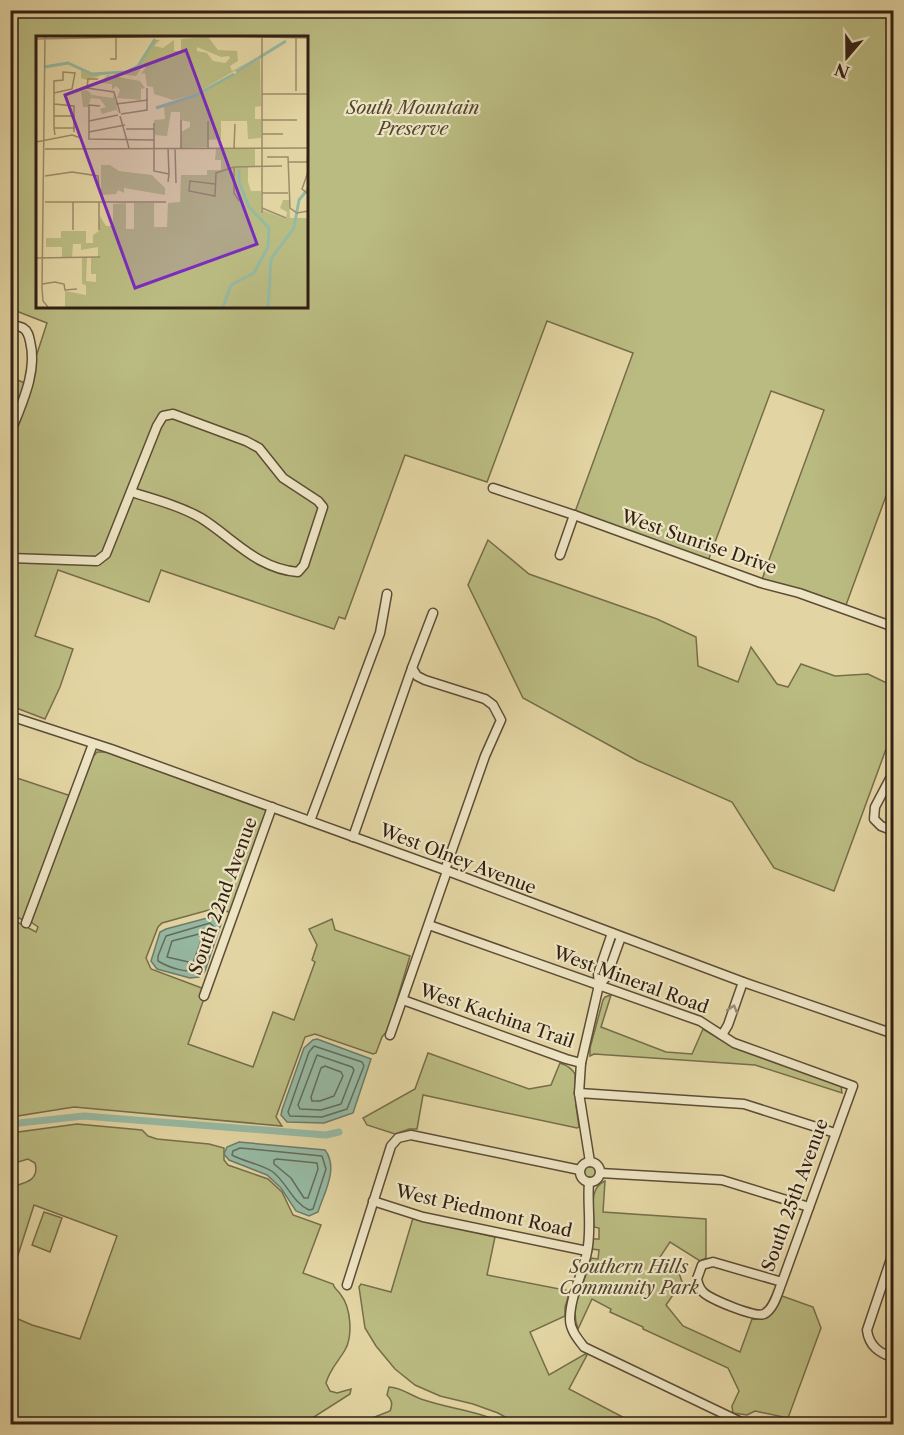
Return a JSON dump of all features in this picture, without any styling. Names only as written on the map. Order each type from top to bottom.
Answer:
[{"type":"street","points":[[10,434],[28,386],[32,348],[28,333],[24,328],[14,326]]},
{"type":"street","points":[[10,558],[97,561],[106,554],[111,546],[131,492],[163,416],[172,414],[259,448],[283,478],[318,501],[323,507],[304,565],[298,572],[287,571],[259,560],[201,519],[166,503],[131,492]]},
{"type":"street","name":"West Sunrise Drive","points":[[493,488],[761,583],[894,627]]},
{"type":"street","points":[[560,555],[574,515]]},
{"type":"street","points":[[310,821],[380,633],[387,594]]},
{"type":"street","points":[[353,837],[433,613]]},
{"type":"street","points":[[390,1035],[485,756],[501,720],[494,705],[485,699],[425,680],[417,676],[412,668]]},
{"type":"street","name":"West Olney Avenue","points":[[10,716],[272,807],[742,982],[894,1034]]},
{"type":"street","points":[[26,923],[93,744]]},
{"type":"street","points":[[894,771],[875,807],[874,819],[881,826],[894,831]]},
{"type":"street","name":"South 22nd Avenue","points":[[204,996],[272,807]]},
{"type":"street","name":"West Mineral Road","points":[[429,925],[700,1021],[734,1043],[853,1086]]},
{"type":"street","points":[[607,962],[612,933]]},
{"type":"street","points":[[590,1162],[579,1093],[581,1063],[599,985],[598,974],[621,937]]},
{"type":"street","points":[[722,1035],[728,1025],[742,982]]},
{"type":"street","name":"West Kachina Trail","points":[[403,1000],[581,1063]]},
{"type":"street","name":"South 25th Avenue","points":[[782,1282],[713,1262],[702,1265],[697,1283],[706,1294],[753,1315],[765,1314],[772,1307],[782,1282],[853,1086]]},
{"type":"street","points":[[579,1093],[744,1104],[835,1133]]},
{"type":"street","points":[[347,1285],[391,1146],[398,1138],[411,1135],[580,1170]]},
{"type":"street","points":[[590,1162],[598,1166],[600,1173],[597,1179],[589,1182],[581,1176],[580,1170],[582,1165],[590,1162]]},
{"type":"street","points":[[600,1173],[722,1180],[809,1207]]},
{"type":"street","points":[[589,1182],[587,1251],[571,1305],[570,1322],[573,1332],[584,1347],[596,1354],[742,1424]]},
{"type":"street","name":"West Piedmont Road","points":[[374,1201],[423,1217],[587,1251]]},
{"type":"street","points":[[894,1250],[890,1270],[869,1319],[867,1330],[870,1341],[877,1350],[894,1358]]},
{"type":"green space","name":"South Mountain Preserve","points":[[11,11],[893,11],[893,477],[846,605],[804,590],[761,582],[824,410],[771,391],[708,561],[575,512],[633,353],[547,321],[487,482],[405,455],[345,619],[339,617],[334,629],[161,570],[149,602],[58,570],[35,636],[73,649],[60,687],[45,719],[11,706],[11,444],[31,385],[35,360],[47,323],[11,309]]},
{"type":"green space","points":[[11,375],[25,383],[11,425]]},
{"type":"green space","points":[[488,540],[529,574],[657,619],[696,637],[698,666],[738,682],[751,647],[777,684],[788,687],[801,664],[835,676],[868,674],[893,686],[893,730],[834,891],[774,868],[732,802],[638,761],[523,698],[468,585]]},
{"type":"green space","points":[[97,752],[106,752],[266,810],[266,819],[232,913],[216,908],[162,923],[158,927],[146,958],[151,969],[207,990],[188,1044],[253,1067],[273,1012],[294,1020],[315,962],[312,960],[317,945],[309,929],[332,919],[335,930],[410,956],[388,1030],[382,1037],[376,1053],[373,1054],[315,1034],[305,1037],[276,1117],[282,1126],[74,1107],[11,1117],[11,919],[36,932],[38,927],[31,922],[90,760]]},
{"type":"green space","points":[[11,776],[71,796],[23,920],[13,915],[11,919]]},
{"type":"green space","points":[[611,995],[601,1027],[666,1052],[692,1054],[703,1029],[733,1047],[841,1086],[842,1093],[755,1065],[594,1054],[590,1056],[590,1048],[603,1000]]},
{"type":"green space","points":[[428,1053],[529,1089],[551,1085],[560,1063],[571,1068],[575,1074],[579,1127],[423,1095],[417,1129],[395,1134],[367,1125],[363,1118],[415,1089]]},
{"type":"green space","points":[[77,1124],[142,1130],[148,1136],[157,1139],[209,1144],[224,1148],[224,1160],[228,1165],[268,1179],[282,1192],[293,1215],[321,1225],[303,1273],[333,1284],[347,1307],[350,1330],[348,1344],[326,1383],[330,1391],[337,1393],[351,1389],[350,1394],[303,1424],[11,1424],[11,1316],[32,1325],[80,1339],[117,1236],[34,1205],[11,1277],[11,1187],[30,1180],[36,1169],[35,1163],[28,1159],[11,1164],[11,1133]]},
{"type":"green space","points":[[590,1162],[597,1165],[600,1172],[597,1179],[590,1182],[583,1179],[580,1172],[583,1165]]},
{"type":"green space","name":"Southern Hills Community Park","points":[[605,1181],[603,1212],[706,1219],[706,1258],[700,1261],[670,1242],[660,1257],[678,1270],[682,1282],[666,1305],[683,1326],[740,1352],[752,1319],[768,1317],[782,1296],[813,1307],[821,1328],[788,1418],[755,1411],[747,1415],[733,1413],[732,1406],[739,1391],[728,1368],[643,1329],[610,1312],[611,1309],[592,1299],[578,1329],[575,1311],[579,1293],[591,1258],[598,1259],[599,1250],[592,1249],[593,1239],[599,1239],[599,1228],[594,1227],[594,1194],[600,1184]]},
{"type":"green space","points":[[44,1212],[62,1218],[50,1252],[32,1245]]},
{"type":"green space","points":[[413,1218],[495,1237],[487,1275],[570,1291],[565,1316],[530,1332],[549,1375],[585,1354],[587,1355],[569,1389],[636,1424],[518,1424],[498,1413],[440,1396],[415,1385],[395,1369],[365,1328],[359,1287],[361,1284],[391,1292]]},
{"type":"green space","points":[[389,1387],[420,1399],[485,1416],[504,1424],[402,1422],[357,1424],[390,1411],[392,1402],[387,1395]]},
{"type":"water","points":[[211,917],[220,918],[221,924],[205,971],[199,977],[190,978],[157,969],[151,961],[160,932]]},
{"type":"water","points":[[317,1039],[371,1059],[353,1113],[324,1123],[287,1122],[281,1115],[282,1110],[304,1048]]},
{"type":"water","points":[[239,1142],[325,1150],[329,1157],[331,1173],[318,1212],[309,1216],[296,1211],[281,1188],[267,1175],[229,1160],[224,1154],[227,1147]]},
{"type":"waterway","points":[[10,1124],[84,1116],[326,1135],[339,1132]]}]
